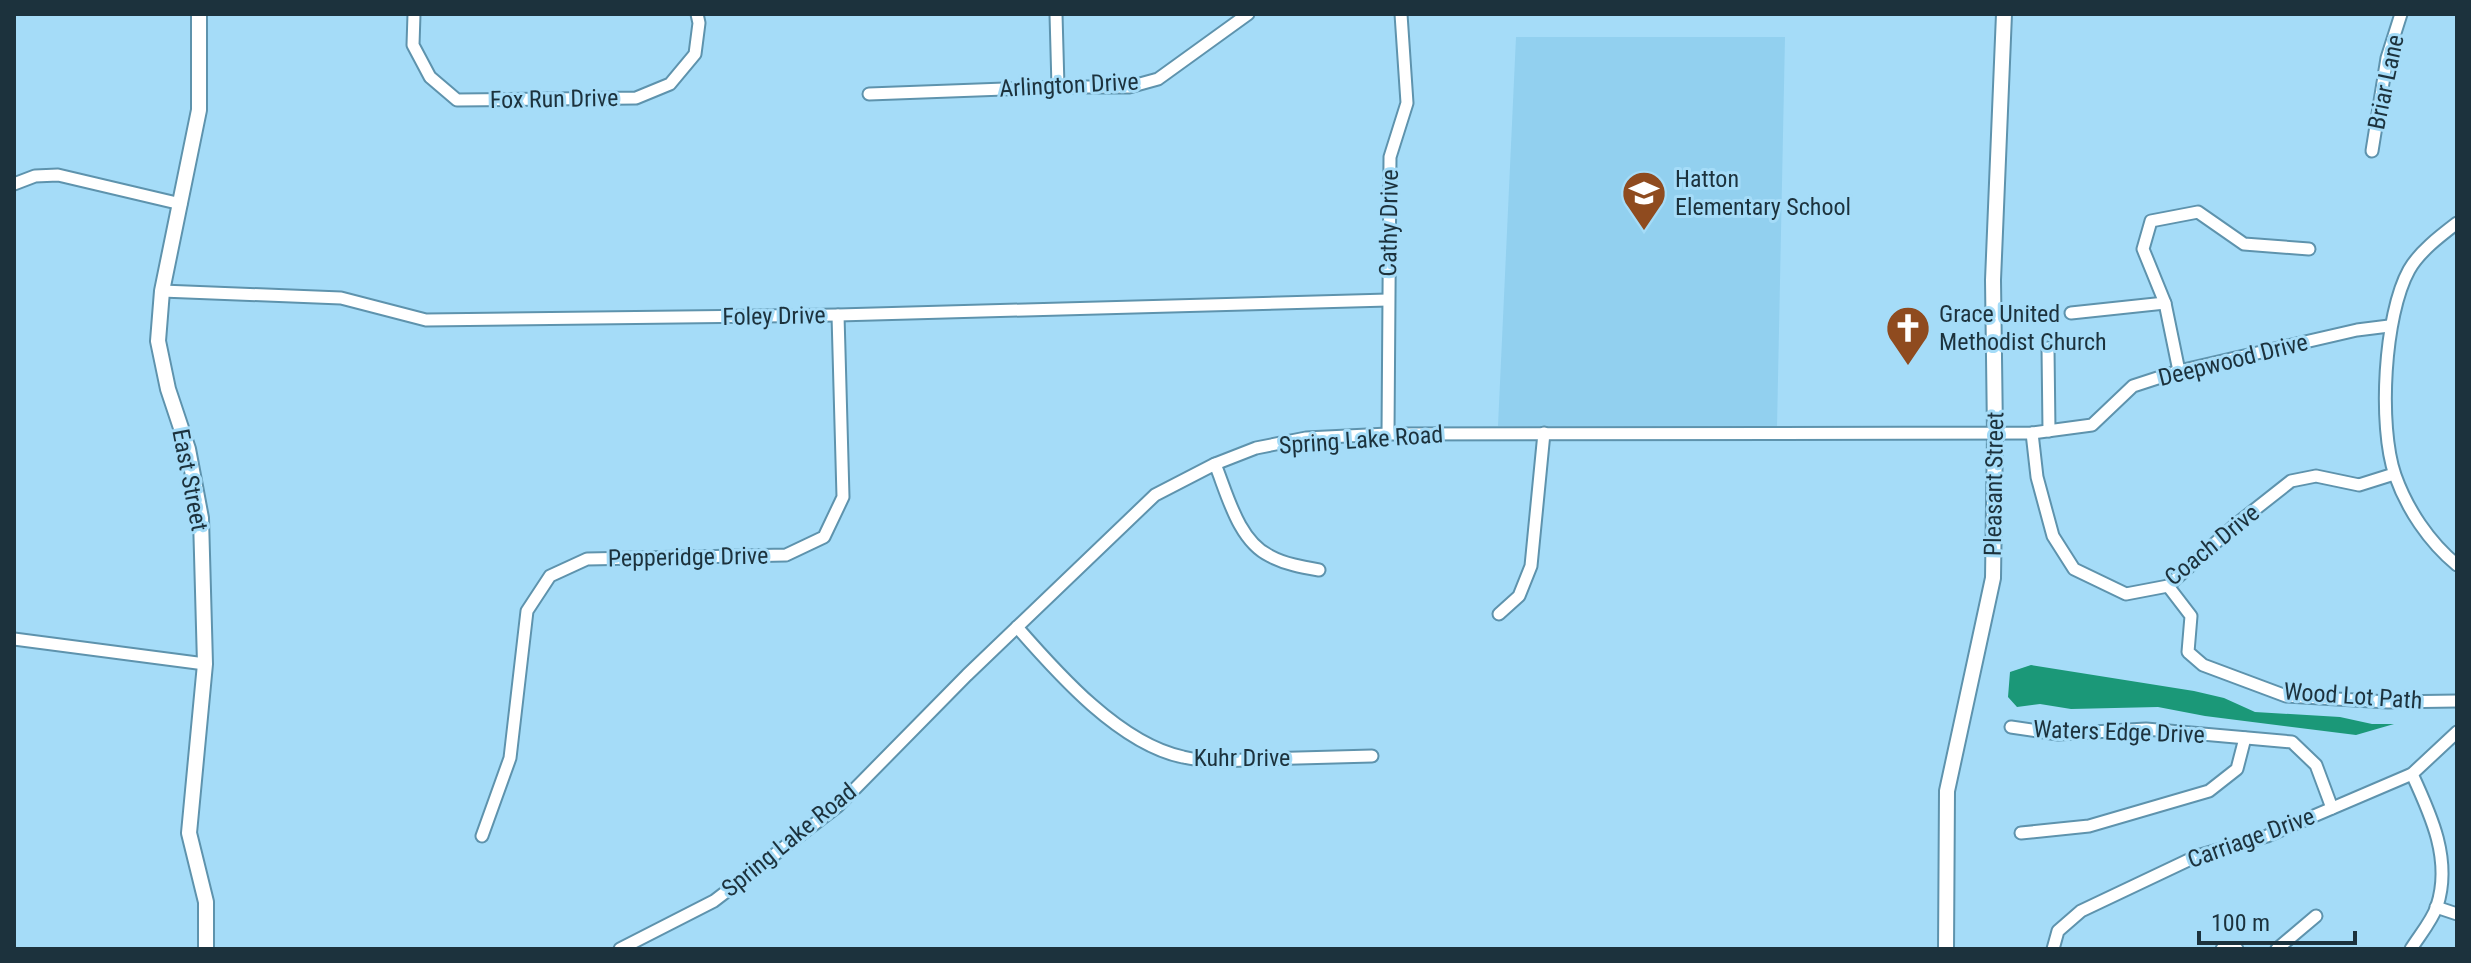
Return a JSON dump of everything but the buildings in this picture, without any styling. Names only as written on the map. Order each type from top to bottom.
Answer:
[{"type":"street","name":"East Street","points":[[199,14],[199,110],[162,291],[158,341],[168,389],[188,449],[201,518],[205,664],[189,833],[206,902],[206,949]]},
{"type":"street","name":"Fox Run Drive","points":[[414,14],[413,45],[430,77],[457,100],[636,98],[670,84],[695,54],[699,23],[697,14]]},
{"type":"street","points":[[1056,14],[1058,87]]},
{"type":"street","name":"Arlington Drive","points":[[869,94],[1129,87],[1158,79],[1248,14]]},
{"type":"street","name":"Cathy Drive","points":[[1388,434],[1390,157],[1407,103],[1401,14]]},
{"type":"street","name":"Pleasant Street","points":[[1946,949],[1947,791],[1993,578],[1993,280],[2004,14]]},
{"type":"street","name":"Briar Lane","points":[[2372,151],[2387,58],[2401,14]]},
{"type":"street","points":[[14,184],[35,176],[58,175],[181,204]]},
{"type":"street","points":[[2179,371],[2165,303],[2143,249],[2151,221],[2198,212],[2244,244],[2309,249]]},
{"type":"street","points":[[2457,223],[2437,239],[2409,270],[2389,326],[2385,411],[2394,474],[2418,523],[2457,565]]},
{"type":"street","name":"Foley Drive","points":[[162,291],[341,298],[426,320],[838,315],[1388,300]]},
{"type":"street","points":[[2071,313],[2165,303]]},
{"type":"street","name":"Pepperidge Drive","points":[[482,836],[510,758],[527,611],[550,576],[587,559],[786,555],[824,537],[843,497],[838,315]]},
{"type":"street","name":"Deepwood Drive","points":[[1995,434],[2032,433],[2092,425],[2133,386],[2179,371],[2357,330],[2389,326]]},
{"type":"street","points":[[2048,348],[2049,431]]},
{"type":"street","points":[[1499,614],[1519,596],[1531,566],[1544,433]]},
{"type":"street","name":"Coach Drive","points":[[2032,433],[2037,477],[2053,536],[2074,569],[2126,594],[2168,586],[2234,526],[2291,481],[2316,476],[2359,485],[2394,474]]},
{"type":"street","name":"Spring Lake Road","points":[[620,949],[714,901],[838,806],[1017,627],[1155,495],[1215,464],[1256,448],[1306,438],[1388,434],[1995,434]]},
{"type":"street","points":[[1215,464],[1247,536],[1266,555],[1319,570]]},
{"type":"street","name":"Wood Lot Path","points":[[2168,586],[2191,616],[2188,652],[2203,665],[2286,696],[2388,702],[2457,701]]},
{"type":"street","name":"Kuhr Drive","points":[[1017,627],[1060,676],[1088,701],[1148,745],[1181,757],[1212,761],[1372,756]]},
{"type":"street","points":[[14,639],[205,664]]},
{"type":"street","name":"Waters Edge Drive","points":[[2011,727],[2058,734],[2146,729],[2292,742],[2316,765],[2332,808]]},
{"type":"street","name":"Carriage Drive","points":[[2053,949],[2058,931],[2081,911],[2197,856],[2267,836],[2412,774],[2457,732]]},
{"type":"street","points":[[2021,833],[2089,826],[2209,791],[2237,769],[2245,738]]},
{"type":"street","points":[[2411,949],[2436,907],[2443,867],[2438,838],[2412,774]]},
{"type":"street","points":[[2436,907],[2457,914]]},
{"type":"street","points":[[2277,949],[2316,916]]},
{"type":"street","points":[[2222,949],[2237,949]]},
{"type":"shaded area","name":"Hatton Elementary School","points":[[1516,37],[1785,37],[1777,427],[1498,426]]},
{"type":"shaded area","points":[[2031,665],[2194,691],[2224,698],[2255,712],[2394,724],[2356,735],[2158,707],[2071,709],[2040,704],[2017,707],[2008,697],[2010,672]]},
{"type":"place","name":"Hatton Elementary School","points":[[1644,232]]},
{"type":"place","name":"Grace United Methodist Church","points":[[1908,367]]}]
